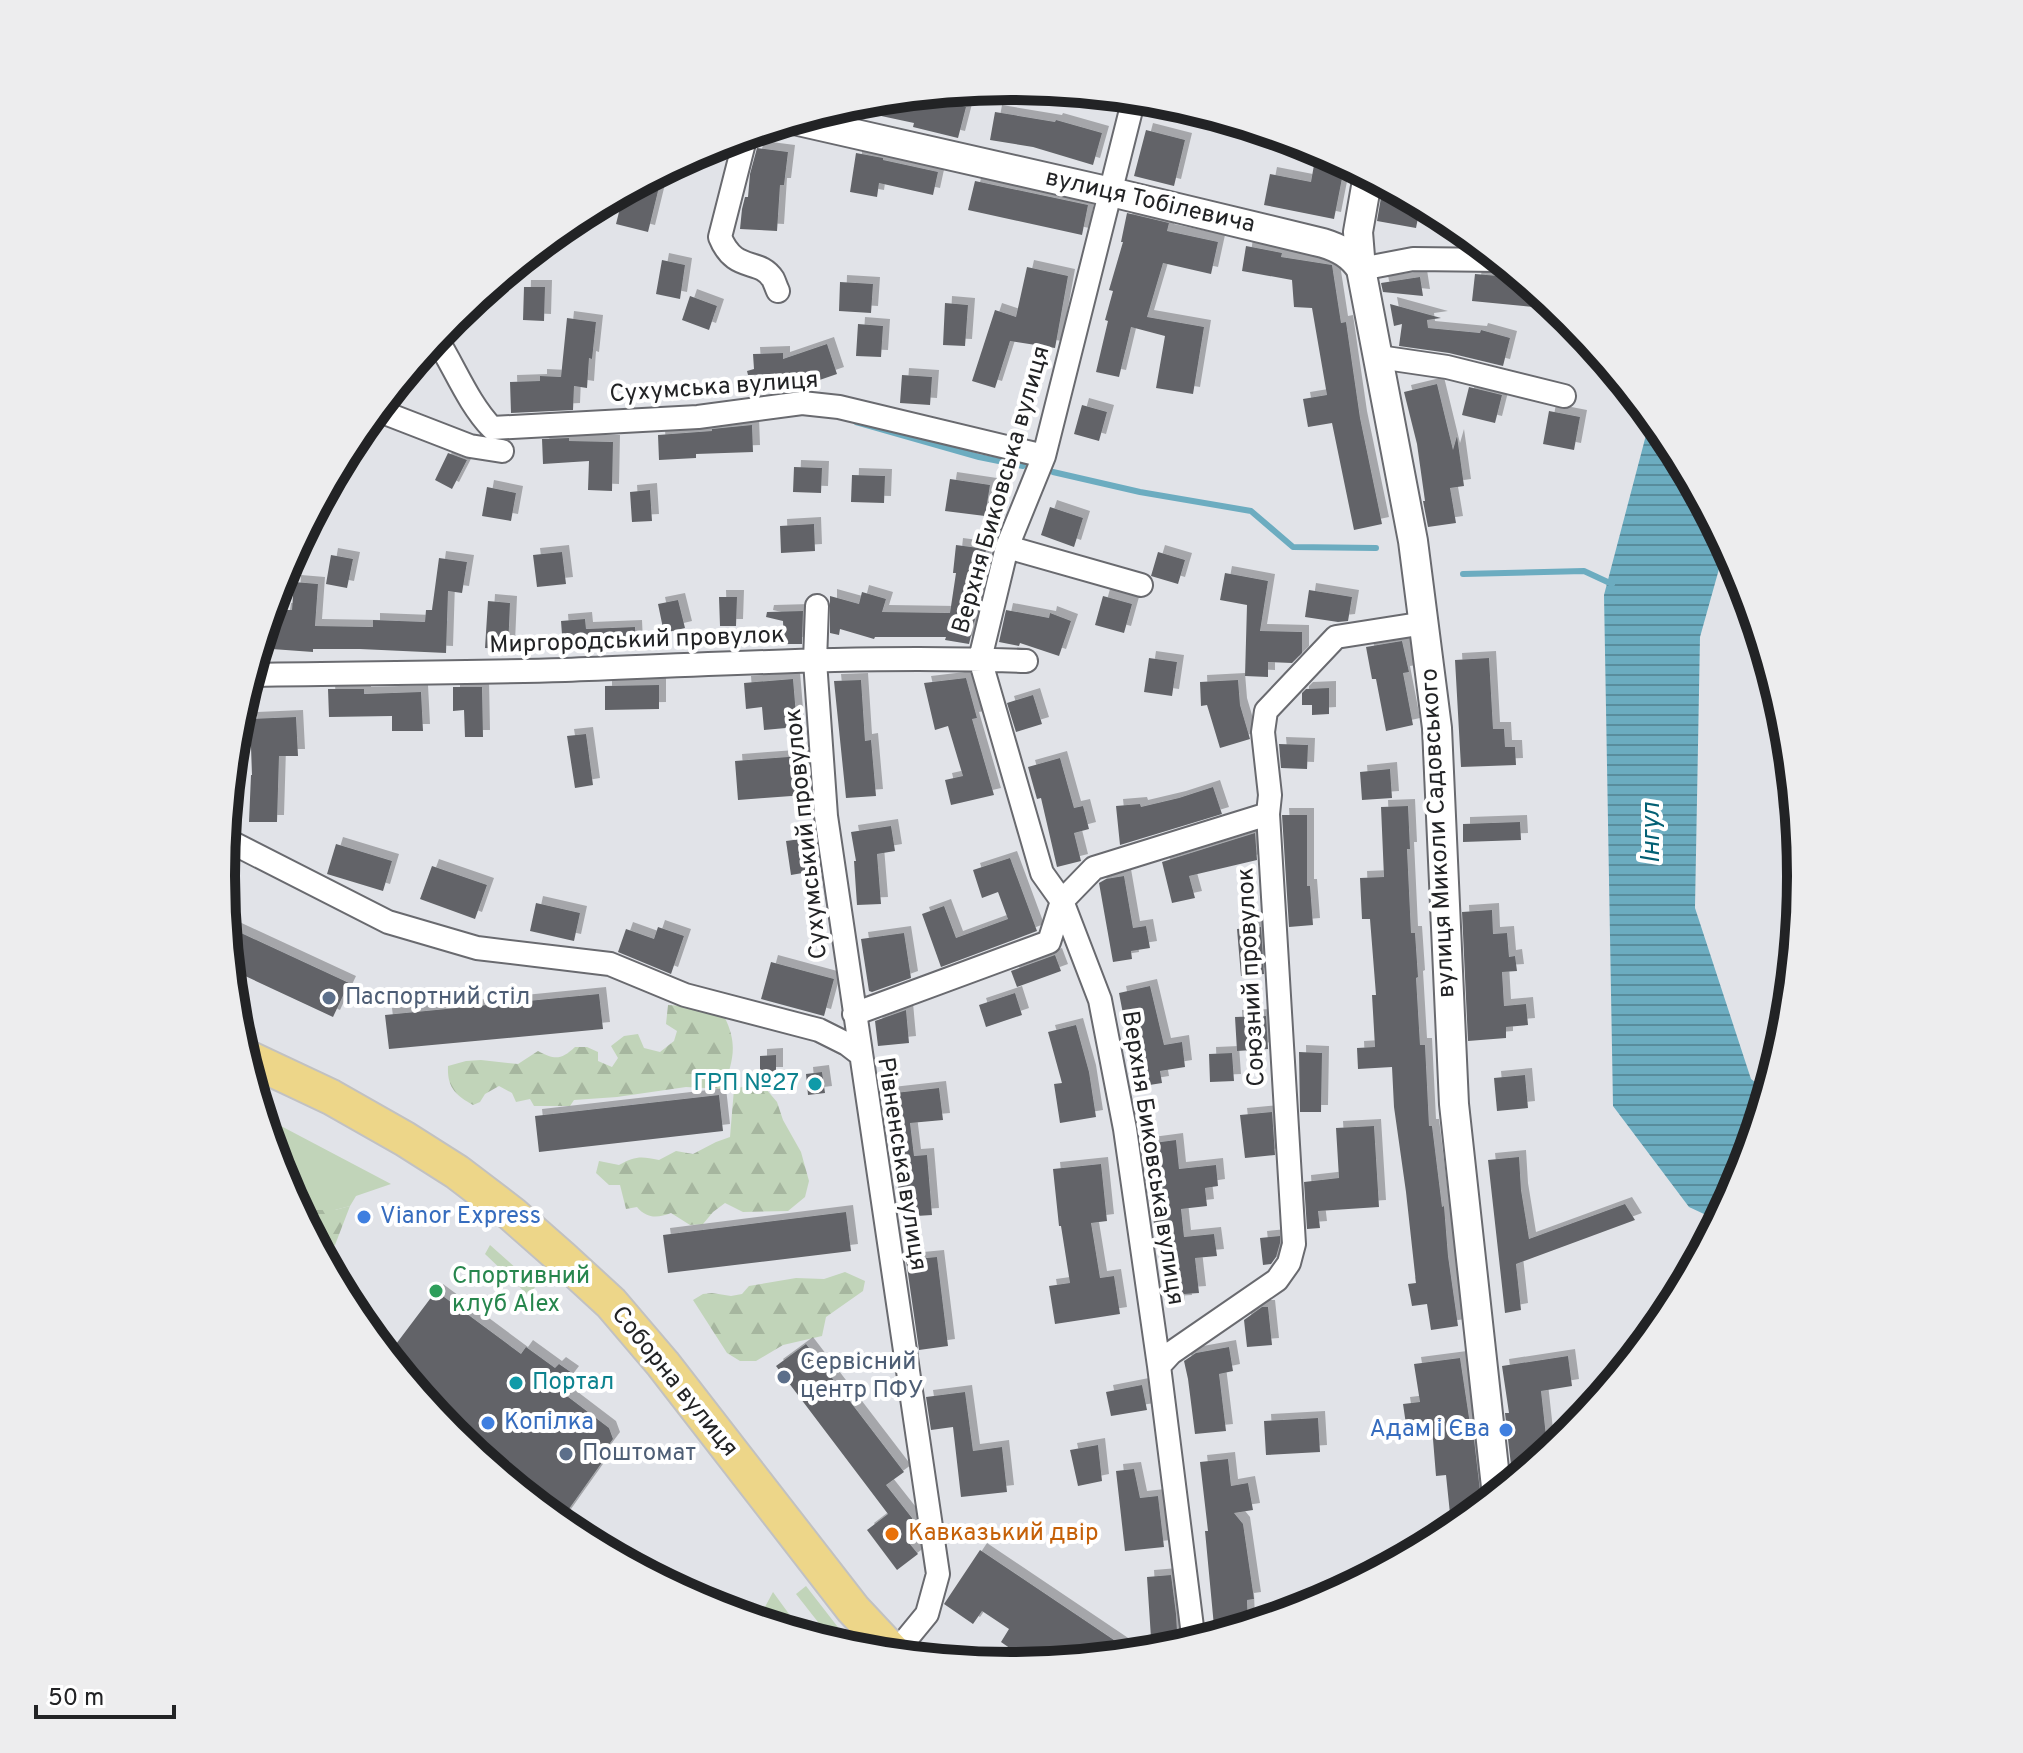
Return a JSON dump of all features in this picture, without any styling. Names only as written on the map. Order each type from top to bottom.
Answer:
[{"type":"main road","name":"Соборна вулиця","points":[[258,1062],[331,1097],[457,1172],[512,1214],[611,1303],[663,1364],[853,1609],[884,1642]]},
{"type":"street","name":"Верхня Биковська вулиця","points":[[1131,110],[1044,456],[1007,547],[980,659],[1042,873],[1062,901],[1100,1000],[1125,1129],[1193,1631]]},
{"type":"street","name":"вулиця Тобілевича","points":[[816,125],[1337,247],[1354,259],[1361,269]]},
{"type":"street","points":[[743,148],[720,237],[726,251],[736,261],[760,268],[772,277],[778,291]]},
{"type":"street","name":"вулиця Миколи Садовського","points":[[1366,186],[1358,232],[1361,269],[1413,541],[1437,728],[1454,1104],[1500,1480]]},
{"type":"street","points":[[1361,269],[1413,259],[1484,260]]},
{"type":"street","name":"Сухумська вулиця","points":[[443,349],[477,412],[492,428],[698,417],[802,403],[839,407],[1044,456]]},
{"type":"street","points":[[1379,357],[1447,367],[1564,396]]},
{"type":"street","points":[[388,414],[470,446],[502,451]]},
{"type":"street","points":[[1007,547],[1141,585]]},
{"type":"street","name":"Сухумський провулок","points":[[817,606],[815,661],[826,816],[860,1054]]},
{"type":"street","name":"Союзний провулок","points":[[1159,1366],[1171,1353],[1277,1280],[1289,1263],[1294,1244],[1268,814],[1270,795],[1263,732],[1266,711],[1336,637],[1425,623]]},
{"type":"street","name":"Миргородський провулок","points":[[261,675],[523,671],[815,661],[1026,661]]},
{"type":"street","points":[[854,1014],[1049,942],[1062,901],[1094,868],[1268,814]]},
{"type":"street","name":"Рівненська вулиця","points":[[236,845],[388,922],[477,948],[610,964],[685,995],[819,1030],[860,1054],[938,1574],[927,1614],[904,1645]]},
{"type":"green space","points":[[668,1005],[699,1007],[725,1018],[732,1037],[733,1053],[723,1089],[686,1087],[574,1100],[570,1106],[534,1106],[530,1099],[516,1102],[512,1093],[499,1086],[473,1105],[457,1094],[451,1085],[448,1066],[481,1060],[518,1064],[538,1051],[558,1057],[575,1047],[587,1047],[598,1052],[598,1061],[612,1067],[618,1058],[611,1046],[624,1036],[638,1034],[644,1048],[660,1052],[674,1041],[677,1031],[666,1024]]},
{"type":"green space","points":[[750,1085],[766,1089],[777,1102],[801,1152],[809,1181],[805,1197],[788,1211],[743,1212],[725,1203],[703,1224],[690,1225],[671,1213],[653,1216],[637,1207],[626,1209],[620,1185],[609,1185],[596,1173],[599,1161],[619,1165],[638,1158],[659,1160],[676,1151],[693,1154],[730,1137],[734,1089]]},
{"type":"green space","points":[[275,1123],[391,1184],[356,1196],[350,1206],[316,1210],[303,1193]]},
{"type":"green space","points":[[303,1193],[316,1210],[350,1206],[331,1250]]},
{"type":"green space","points":[[490,1245],[536,1286],[528,1295],[485,1254]]},
{"type":"green space","points":[[845,1272],[865,1281],[863,1291],[826,1317],[822,1336],[783,1345],[756,1361],[740,1361],[727,1353],[693,1300],[703,1294],[731,1296],[742,1294],[749,1286],[796,1278],[824,1279]]},
{"type":"green space","points":[[806,1586],[843,1634],[824,1630],[796,1594]]},
{"type":"green space","points":[[773,1592],[795,1622],[762,1612]]},
{"type":"water","name":"Інгул","points":[[1647,431],[1684,488],[1721,562],[1700,637],[1695,908],[1751,1079],[1759,1085],[1729,1174],[1710,1217],[1689,1207],[1613,1106],[1604,595]]},
{"type":"building","points":[[950,103],[966,107],[958,138],[913,127],[914,123],[869,113]]},
{"type":"building","points":[[995,112],[1056,120],[1102,133],[1093,165],[1033,147],[990,140]]},
{"type":"building","points":[[1146,130],[1185,140],[1174,186],[1134,176]]},
{"type":"building","points":[[757,148],[788,152],[784,185],[780,185],[777,231],[740,229]]},
{"type":"building","points":[[856,153],[938,172],[933,195],[879,183],[877,197],[850,192]]},
{"type":"building","points":[[1315,162],[1343,174],[1334,219],[1264,205],[1270,174],[1311,182]]},
{"type":"building","points":[[975,181],[1088,205],[1082,235],[968,210]]},
{"type":"building","points":[[659,187],[648,232],[616,224],[621,205]]},
{"type":"building","points":[[1382,194],[1418,216],[1416,228],[1377,221]]},
{"type":"building","points":[[1127,213],[1169,223],[1167,231],[1218,242],[1211,274],[1163,263],[1147,317],[1204,327],[1193,394],[1156,388],[1165,336],[1131,327],[1119,377],[1096,372],[1113,291],[1109,290],[1123,242]]},
{"type":"building","points":[[1246,246],[1282,253],[1281,257],[1332,265],[1341,323],[1346,322],[1360,418],[1382,524],[1354,530],[1332,423],[1308,427],[1303,399],[1327,395],[1312,308],[1294,307],[1292,280],[1242,271]]},
{"type":"building","points":[[662,260],[685,265],[680,299],[656,294]]},
{"type":"building","points":[[1027,267],[1068,276],[1055,348],[1010,341],[995,388],[972,381],[995,310],[1016,317]]},
{"type":"building","points":[[1475,274],[1503,276],[1533,302],[1533,307],[1472,301]]},
{"type":"building","points":[[1420,277],[1423,296],[1383,292],[1381,283]]},
{"type":"building","points":[[840,282],[873,284],[871,313],[839,311]]},
{"type":"building","points":[[524,287],[545,287],[544,321],[523,320]]},
{"type":"building","points":[[690,296],[717,306],[709,330],[682,320]]},
{"type":"building","points":[[945,303],[968,305],[965,346],[943,345]]},
{"type":"building","points":[[1390,304],[1441,318],[1427,320],[1428,328],[1480,333],[1481,330],[1510,338],[1503,366],[1449,353],[1399,346],[1402,324],[1394,326]]},
{"type":"building","points":[[567,318],[596,322],[587,388],[574,386],[573,410],[511,413],[510,382],[540,381],[540,376],[561,377]]},
{"type":"building","points":[[858,324],[883,326],[881,357],[856,356]]},
{"type":"building","points":[[827,344],[837,374],[808,384],[805,373],[748,375],[747,371],[754,369],[753,354],[783,353],[783,359]]},
{"type":"building","points":[[902,375],[932,377],[930,405],[900,403]]},
{"type":"building","points":[[1437,384],[1453,450],[1457,436],[1464,486],[1450,488],[1456,523],[1428,527],[1417,444],[1404,392]]},
{"type":"building","points":[[1469,387],[1502,395],[1495,423],[1462,415]]},
{"type":"building","points":[[1082,405],[1107,412],[1099,441],[1074,434]]},
{"type":"building","points":[[1549,411],[1580,417],[1574,450],[1543,444]]},
{"type":"building","points":[[752,425],[753,452],[696,454],[696,458],[659,460],[658,435]]},
{"type":"building","points":[[569,438],[569,441],[613,442],[612,491],[588,490],[589,461],[543,464],[542,439]]},
{"type":"building","points":[[448,453],[467,460],[452,489],[435,480]]},
{"type":"building","points":[[794,467],[822,468],[821,493],[793,492]]},
{"type":"building","points":[[852,475],[885,476],[884,503],[851,502]]},
{"type":"building","points":[[950,479],[990,485],[985,516],[945,511]]},
{"type":"building","points":[[487,487],[516,493],[511,521],[482,516]]},
{"type":"building","points":[[650,490],[652,521],[632,522],[630,492]]},
{"type":"building","points":[[1050,507],[1083,518],[1074,547],[1041,535]]},
{"type":"building","points":[[814,524],[815,551],[781,553],[780,526]]},
{"type":"building","points":[[956,545],[986,549],[980,598],[969,644],[945,640],[946,637],[874,639],[840,629],[839,635],[830,633],[830,596],[859,604],[862,592],[886,599],[882,612],[950,613],[956,573],[953,573]]},
{"type":"building","points":[[562,552],[566,584],[537,587],[533,555]]},
{"type":"building","points":[[1158,552],[1185,560],[1178,584],[1151,576]]},
{"type":"building","points":[[331,555],[353,559],[347,588],[326,584]]},
{"type":"building","points":[[439,558],[467,562],[462,593],[448,591],[446,653],[272,649],[280,617],[283,617],[284,610],[292,610],[294,582],[318,584],[315,626],[373,627],[373,620],[425,622],[426,610],[432,610]]},
{"type":"building","points":[[1225,573],[1268,581],[1260,631],[1302,632],[1302,653],[1292,663],[1268,662],[1268,677],[1245,676],[1247,605],[1220,600]]},
{"type":"building","points":[[1309,590],[1352,597],[1348,621],[1305,617]]},
{"type":"building","points":[[1103,596],[1132,604],[1124,633],[1095,625]]},
{"type":"building","points":[[719,597],[737,597],[736,626],[720,626]]},
{"type":"building","points":[[678,600],[685,628],[664,633],[658,604]]},
{"type":"building","points":[[488,601],[510,603],[508,649],[485,648]]},
{"type":"building","points":[[1006,610],[1049,618],[1050,613],[1071,621],[1059,656],[1020,643],[1019,646],[999,642]]},
{"type":"building","points":[[803,611],[802,644],[784,644],[783,621],[766,617],[767,612]]},
{"type":"building","points":[[585,619],[586,629],[635,627],[636,649],[606,650],[606,645],[563,648],[561,621]]},
{"type":"building","points":[[1402,641],[1409,672],[1403,673],[1413,725],[1386,731],[1366,647]]},
{"type":"building","points":[[1149,658],[1177,662],[1172,696],[1144,692]]},
{"type":"building","points":[[1489,658],[1493,729],[1504,729],[1505,747],[1515,747],[1516,765],[1461,767],[1455,660]]},
{"type":"building","points":[[966,678],[977,718],[972,719],[994,795],[951,805],[945,780],[963,776],[948,726],[935,730],[924,683]]},
{"type":"building","points":[[793,679],[797,727],[764,730],[762,707],[746,709],[744,683]]},
{"type":"building","points":[[861,680],[865,741],[871,740],[876,796],[846,798],[834,681]]},
{"type":"building","points":[[1238,680],[1240,705],[1250,739],[1220,748],[1207,705],[1201,706],[1200,682]]},
{"type":"building","points":[[659,685],[659,709],[605,710],[605,686]]},
{"type":"building","points":[[453,687],[482,687],[483,737],[465,737],[464,710],[453,711]]},
{"type":"building","points":[[1329,688],[1329,714],[1312,715],[1312,705],[1302,705],[1302,693],[1306,689]]},
{"type":"building","points":[[328,689],[364,689],[364,694],[421,692],[423,731],[392,731],[392,716],[329,717]]},
{"type":"building","points":[[1033,695],[1042,724],[1016,732],[1007,703]]},
{"type":"building","points":[[296,717],[298,756],[279,756],[277,822],[249,822],[251,719]]},
{"type":"building","points":[[586,734],[593,785],[575,788],[567,736]]},
{"type":"building","points":[[1279,744],[1308,745],[1307,769],[1281,768]]},
{"type":"building","points":[[802,756],[805,795],[738,800],[735,761]]},
{"type":"building","points":[[1060,758],[1074,808],[1083,806],[1089,829],[1074,833],[1081,861],[1057,867],[1041,798],[1037,799],[1028,767]]},
{"type":"building","points":[[1390,769],[1392,798],[1362,800],[1360,772]]},
{"type":"building","points":[[1213,787],[1222,814],[1120,845],[1116,806],[1140,804],[1141,807]]},
{"type":"building","points":[[1408,806],[1411,933],[1415,933],[1420,1045],[1425,1045],[1429,1126],[1432,1126],[1444,1206],[1458,1326],[1431,1330],[1427,1304],[1412,1306],[1408,1284],[1416,1283],[1394,1107],[1392,1067],[1358,1069],[1357,1048],[1375,1047],[1372,995],[1376,995],[1370,919],[1362,919],[1360,878],[1384,877],[1381,807]]},
{"type":"building","points":[[1282,815],[1307,815],[1307,886],[1310,886],[1313,925],[1289,927]]},
{"type":"building","points":[[1520,822],[1521,840],[1463,842],[1463,824]]},
{"type":"building","points":[[891,826],[895,851],[877,854],[881,904],[857,905],[856,861],[851,832]]},
{"type":"building","points":[[1255,833],[1257,860],[1189,876],[1195,898],[1172,903],[1162,862]]},
{"type":"building","points":[[808,838],[814,871],[791,875],[786,841]]},
{"type":"building","points":[[336,844],[392,861],[383,891],[327,874]]},
{"type":"building","points":[[1010,858],[1037,931],[941,967],[922,914],[944,906],[956,938],[1008,919],[998,892],[982,898],[973,870]]},
{"type":"building","points":[[432,866],[487,885],[475,919],[420,899]]},
{"type":"building","points":[[1124,876],[1133,928],[1146,926],[1150,948],[1131,951],[1132,959],[1113,962],[1099,883]]},
{"type":"building","points":[[536,903],[580,913],[574,941],[530,931]]},
{"type":"building","points":[[1492,910],[1493,934],[1507,933],[1509,957],[1515,956],[1517,971],[1502,972],[1504,1006],[1526,1004],[1528,1025],[1506,1027],[1506,1038],[1468,1041],[1462,912]]},
{"type":"building","points":[[658,927],[684,936],[671,974],[618,952],[626,929],[654,939]]},
{"type":"building","points":[[1261,927],[1264,974],[1241,976],[1237,929]]},
{"type":"building","points":[[237,931],[349,983],[333,1017],[242,974]]},
{"type":"building","points":[[904,933],[911,978],[869,991],[861,939]]},
{"type":"building","points":[[1055,955],[1061,971],[1017,987],[1011,971]]},
{"type":"building","points":[[771,962],[834,979],[824,1016],[761,999]]},
{"type":"building","points":[[1150,986],[1164,1045],[1182,1042],[1185,1067],[1160,1071],[1162,1083],[1137,1087],[1119,993]]},
{"type":"building","points":[[1015,993],[1022,1015],[986,1027],[979,1005]]},
{"type":"building","points":[[599,994],[603,1029],[389,1049],[385,1015]]},
{"type":"building","points":[[906,1010],[909,1043],[878,1046],[875,1021]]},
{"type":"building","points":[[1266,1016],[1268,1049],[1237,1051],[1235,1017]]},
{"type":"building","points":[[1076,1025],[1089,1072],[1096,1117],[1060,1123],[1054,1084],[1062,1083],[1048,1032]]},
{"type":"building","points":[[1299,1052],[1322,1053],[1321,1112],[1300,1112]]},
{"type":"building","points":[[1232,1053],[1234,1081],[1210,1082],[1209,1054]]},
{"type":"building","points":[[776,1055],[776,1074],[760,1074],[760,1056]]},
{"type":"building","name":"ГРП №27","points":[[822,1072],[825,1093],[808,1095],[806,1074]]},
{"type":"building","points":[[1525,1075],[1528,1108],[1497,1111],[1494,1078]]},
{"type":"building","points":[[939,1088],[943,1120],[910,1123],[914,1156],[927,1155],[932,1215],[901,1217],[886,1094]]},
{"type":"building","points":[[719,1095],[723,1131],[539,1152],[535,1116]]},
{"type":"building","points":[[1272,1112],[1275,1155],[1245,1158],[1240,1115]]},
{"type":"building","points":[[1374,1126],[1379,1207],[1318,1211],[1320,1228],[1307,1229],[1304,1182],[1339,1178],[1336,1128]]},
{"type":"building","points":[[1176,1140],[1179,1169],[1216,1165],[1218,1186],[1205,1188],[1207,1206],[1181,1209],[1184,1237],[1214,1234],[1217,1256],[1195,1258],[1199,1293],[1184,1294],[1185,1302],[1167,1303],[1159,1223],[1154,1224],[1146,1144]]},
{"type":"building","points":[[1519,1157],[1529,1239],[1625,1204],[1635,1220],[1516,1264],[1521,1310],[1505,1313],[1488,1160]]},
{"type":"building","points":[[1101,1164],[1107,1221],[1091,1223],[1100,1278],[1114,1276],[1120,1314],[1055,1324],[1049,1286],[1070,1283],[1059,1226],[1053,1169]]},
{"type":"building","points":[[846,1212],[851,1251],[668,1273],[663,1235]]},
{"type":"building","points":[[1280,1236],[1276,1257],[1271,1264],[1263,1265],[1260,1238]]},
{"type":"building","points":[[937,1257],[948,1346],[919,1350],[906,1260]]},
{"type":"building","points":[[436,1291],[521,1354],[526,1347],[555,1368],[559,1364],[572,1373],[559,1390],[609,1428],[613,1439],[599,1458],[603,1461],[566,1512],[539,1493],[462,1426],[394,1347]]},
{"type":"building","points":[[1262,1307],[1268,1307],[1272,1345],[1247,1347],[1244,1320]]},
{"type":"building","points":[[806,1344],[904,1472],[886,1485],[912,1518],[914,1538],[909,1543],[918,1554],[897,1570],[867,1530],[888,1514],[776,1366]]},
{"type":"building","points":[[1229,1347],[1233,1371],[1219,1374],[1226,1431],[1195,1434],[1184,1361],[1196,1353]]},
{"type":"building","points":[[1568,1356],[1572,1386],[1541,1391],[1546,1439],[1518,1464],[1511,1465],[1505,1413],[1509,1413],[1502,1366]]},
{"type":"building","points":[[1460,1358],[1481,1495],[1450,1517],[1446,1475],[1436,1476],[1432,1427],[1407,1431],[1403,1404],[1420,1402],[1414,1364]]},
{"type":"building","points":[[1142,1385],[1147,1410],[1111,1416],[1106,1392]]},
{"type":"building","points":[[965,1392],[973,1451],[1002,1447],[1007,1492],[961,1497],[953,1427],[931,1430],[926,1397]]},
{"type":"building","points":[[1318,1418],[1320,1452],[1266,1455],[1264,1421]]},
{"type":"building","points":[[1098,1445],[1102,1481],[1078,1486],[1070,1450]]},
{"type":"building","points":[[1228,1459],[1231,1486],[1248,1483],[1253,1510],[1234,1513],[1243,1524],[1254,1599],[1247,1600],[1248,1616],[1214,1626],[1205,1531],[1208,1531],[1200,1462]]},
{"type":"building","points":[[1134,1469],[1140,1498],[1158,1496],[1164,1547],[1125,1551],[1116,1471]]},
{"type":"building","points":[[980,1550],[1121,1645],[1017,1653],[1001,1642],[1009,1629],[982,1611],[973,1624],[944,1604]]},
{"type":"building","points":[[1171,1575],[1177,1635],[1151,1640],[1147,1577]]},
{"type":"waterway","points":[[856,422],[979,457],[1023,466]]},
{"type":"waterway","points":[[1053,472],[1140,492],[1251,511],[1293,547],[1376,548]]},
{"type":"waterway","points":[[1463,574],[1584,571],[1612,584]]},
{"type":"place","name":"Паспортний стіл","points":[[329,998]]},
{"type":"place","name":"ГРП №27","points":[[815,1084]]},
{"type":"place","name":"Vianor Express","points":[[364,1217]]},
{"type":"place","name":"Спортивний клуб Alex","points":[[436,1291]]},
{"type":"place","name":"Cервісний центр ПФУ","points":[[784,1377]]},
{"type":"place","name":"Портал","points":[[516,1383]]},
{"type":"place","name":"Копілка","points":[[488,1423]]},
{"type":"place","name":"Адам і Єва","points":[[1506,1430]]},
{"type":"place","name":"Поштомат","points":[[566,1454]]},
{"type":"place","name":"Кавказький двір","points":[[892,1534]]}]
